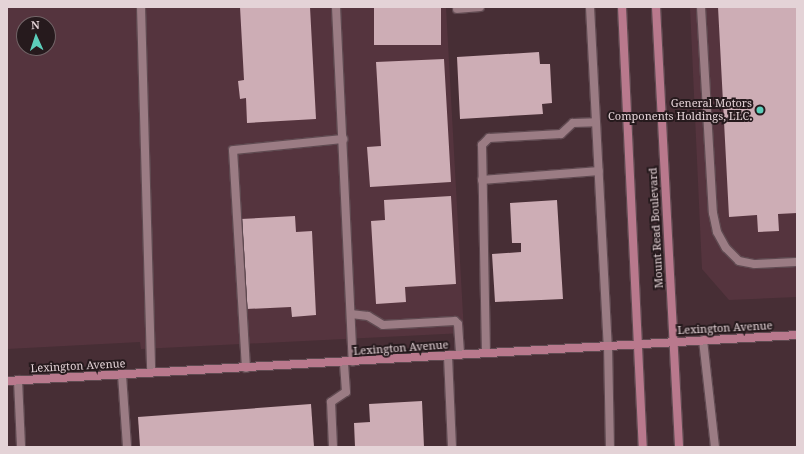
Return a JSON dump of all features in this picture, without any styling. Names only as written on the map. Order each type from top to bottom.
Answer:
[{"type":"main road","points":[[622,7],[643,447]]},
{"type":"main road","name":"Mount Read Boulevard","points":[[656,7],[679,447]]},
{"type":"main road","name":"Lexington Avenue","points":[[7,381],[797,335]]},
{"type":"street","points":[[141,7],[152,373]]},
{"type":"street","points":[[333,447],[331,402],[346,392],[351,314],[336,7]]},
{"type":"street","points":[[457,9],[480,7]]},
{"type":"street","points":[[590,7],[608,346],[610,447]]},
{"type":"street","points":[[701,7],[713,213],[717,232],[726,248],[739,261],[755,264],[797,262]]},
{"type":"street","points":[[486,353],[482,145],[489,138],[562,134],[573,123],[596,122]]},
{"type":"street","points":[[246,368],[233,150],[343,139]]},
{"type":"street","points":[[482,180],[599,171]]},
{"type":"street","points":[[351,314],[368,316],[383,325],[455,321],[458,324],[460,355]]},
{"type":"street","points":[[703,340],[714,447]]},
{"type":"street","points":[[448,356],[452,447]]},
{"type":"street","points":[[122,375],[127,447]]},
{"type":"street","points":[[18,380],[21,447]]},
{"type":"shaded area","points":[[7,7],[446,7],[464,333],[141,349],[140,342],[7,349]]},
{"type":"shaded area","points":[[690,7],[797,7],[797,297],[729,300],[702,269]]},
{"type":"building","points":[[240,7],[310,7],[316,119],[247,123],[246,98],[240,99],[238,81],[244,80]]},
{"type":"building","points":[[374,7],[441,7],[441,45],[374,45]]},
{"type":"building","name":"General Motors Components Holdings, LLC.","points":[[718,7],[797,7],[797,213],[778,214],[779,231],[758,232],[757,215],[729,217]]},
{"type":"building","points":[[539,52],[540,64],[550,64],[552,103],[542,104],[543,114],[460,119],[457,57]]},
{"type":"building","points":[[444,59],[451,182],[370,187],[367,147],[381,146],[376,62]]},
{"type":"building","points":[[451,196],[456,284],[405,287],[406,302],[376,304],[371,221],[385,220],[384,200]]},
{"type":"building","points":[[557,200],[563,299],[495,302],[492,254],[521,252],[521,243],[512,243],[510,203]]},
{"type":"building","points":[[295,216],[296,232],[312,231],[316,315],[292,317],[291,307],[246,309],[241,219]]},
{"type":"building","points":[[422,401],[424,447],[355,447],[354,423],[370,422],[369,404]]},
{"type":"building","points":[[311,404],[314,447],[140,447],[138,417]]},
{"type":"place","name":"General Motors Components Holdings, LLC.","points":[[760,110]]}]
